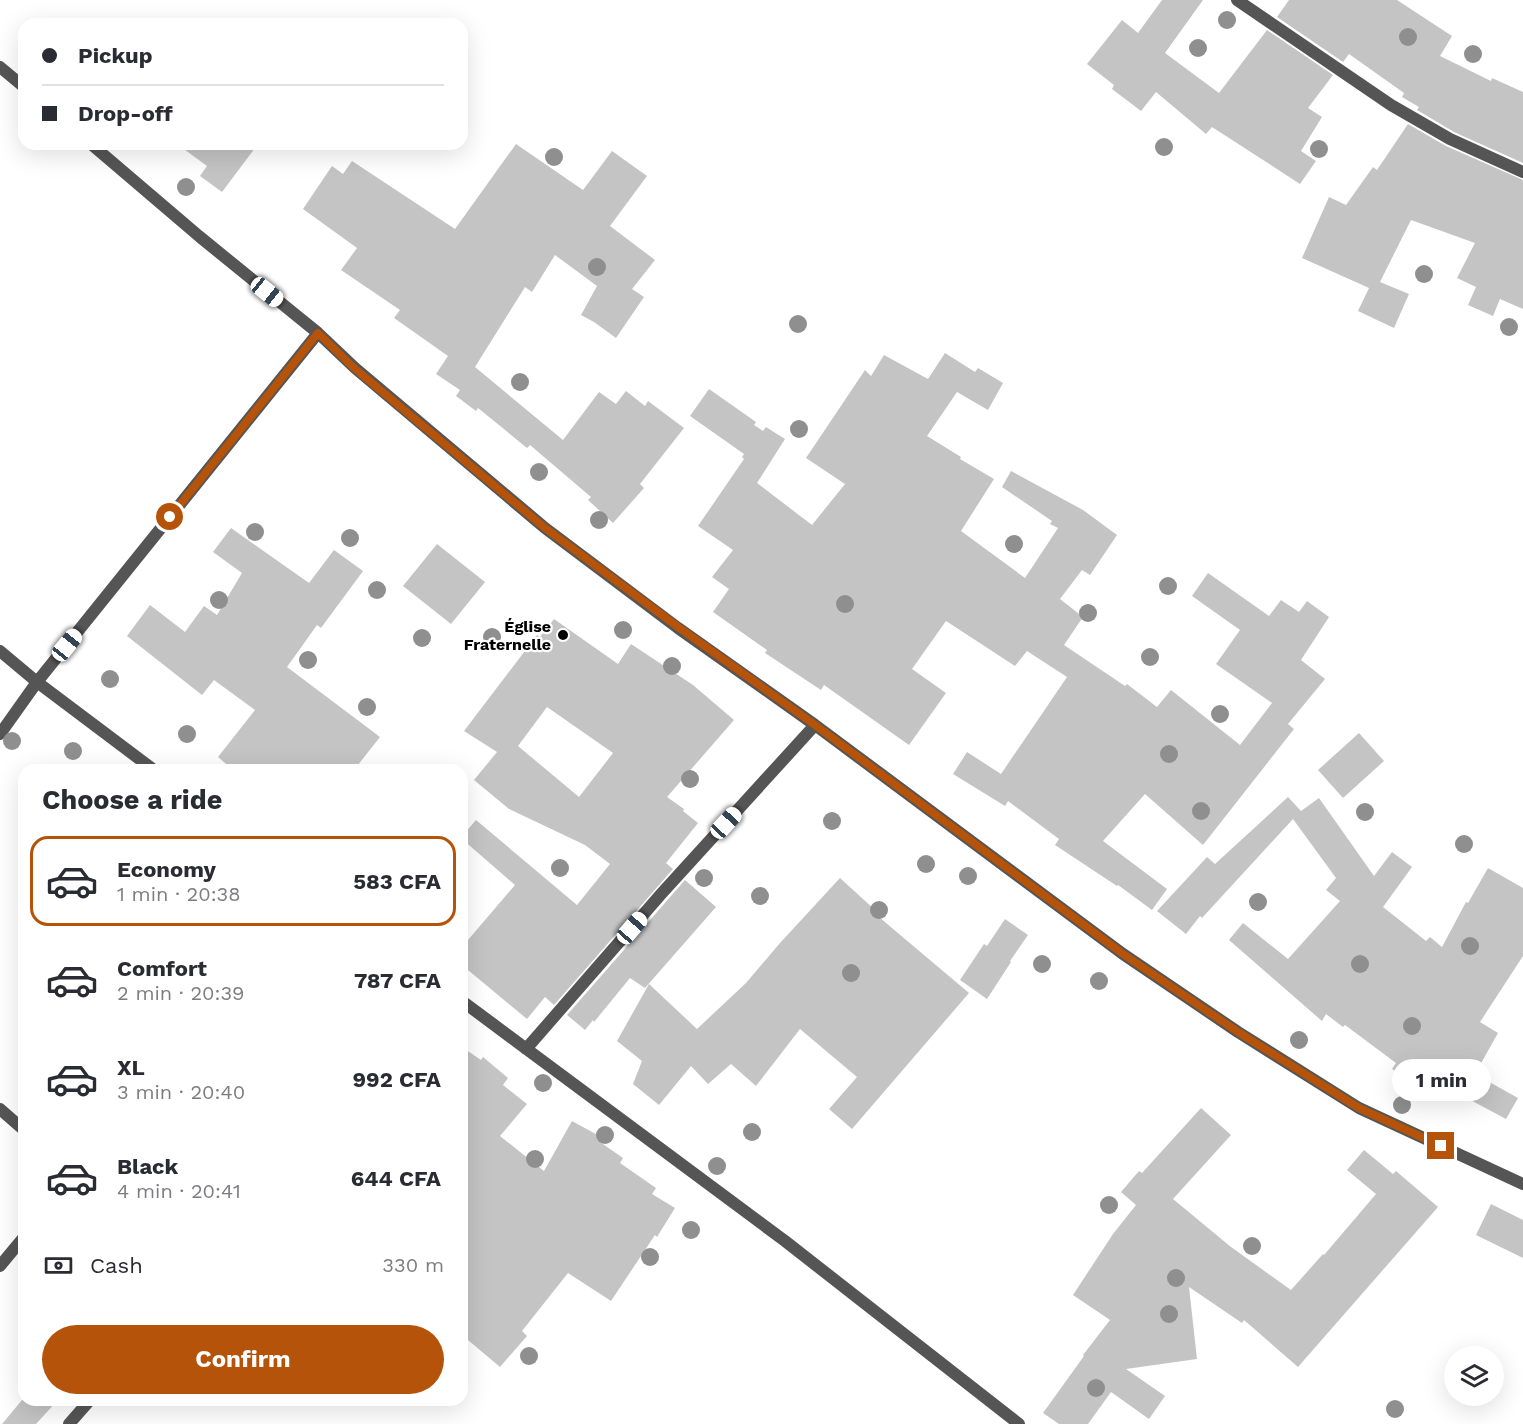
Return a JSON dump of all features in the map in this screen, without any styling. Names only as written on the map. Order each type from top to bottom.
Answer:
[{"type":"street","points":[[1237,0],[1391,105],[1450,139],[1523,172]]},
{"type":"street","points":[[0,67],[18,82]]},
{"type":"street","points":[[98,150],[318,333],[354,368],[545,528],[1123,954],[1238,1032],[1359,1108],[1523,1184]]},
{"type":"street","points":[[0,734],[38,682],[318,333]]},
{"type":"street","points":[[0,651],[146,764]]},
{"type":"street","points":[[526,1048],[662,893],[815,725]]},
{"type":"street","points":[[468,1005],[785,1241],[1019,1424]]},
{"type":"street","points":[[0,1109],[18,1125]]},
{"type":"street","points":[[0,1266],[18,1244]]},
{"type":"street","points":[[69,1424],[85,1406]]},
{"type":"building","points":[[1162,0],[1203,0],[1165,53],[1219,93],[1267,30],[1333,75],[1308,108],[1322,117],[1301,151],[1316,161],[1300,184],[1212,127],[1206,134],[1156,92],[1141,111],[1112,89],[1114,85],[1087,64],[1122,20],[1138,33]]},
{"type":"building","points":[[1289,0],[1397,0],[1452,36],[1440,56],[1491,81],[1492,78],[1523,92],[1523,163],[1454,132],[1417,110],[1419,107],[1402,97],[1404,93],[1349,54],[1343,62],[1277,17]]},
{"type":"building","points":[[1408,124],[1446,146],[1523,180],[1523,309],[1500,299],[1493,316],[1468,305],[1476,287],[1457,278],[1475,243],[1411,220],[1380,282],[1409,294],[1394,328],[1358,311],[1369,288],[1302,258],[1329,197],[1346,205],[1373,167],[1377,170]]},
{"type":"building","points":[[516,144],[583,190],[612,151],[647,176],[610,226],[655,260],[632,289],[644,297],[616,338],[581,315],[597,286],[555,255],[532,292],[525,287],[475,367],[563,440],[599,392],[616,404],[626,391],[645,406],[648,401],[684,428],[640,484],[644,488],[613,523],[588,500],[591,497],[530,445],[527,448],[478,408],[476,411],[456,396],[460,390],[436,374],[448,356],[394,318],[400,310],[341,270],[357,248],[303,209],[332,166],[343,174],[352,161],[455,229]]},
{"type":"building","points":[[185,150],[254,150],[222,192],[200,176],[207,166]]},
{"type":"building","points":[[945,353],[975,372],[978,368],[1003,383],[988,410],[957,392],[927,436],[994,479],[961,531],[1025,578],[1058,528],[1050,524],[1052,521],[1002,487],[1011,471],[1083,510],[1117,535],[1090,575],[1082,570],[1060,599],[1083,617],[1064,645],[1125,686],[1127,684],[1157,707],[1171,690],[1240,745],[1272,703],[1216,664],[1240,630],[1192,596],[1208,573],[1269,616],[1281,600],[1299,612],[1307,601],[1329,617],[1301,660],[1325,679],[1288,724],[1294,729],[1203,845],[1145,794],[1103,841],[1167,889],[1152,910],[1118,885],[1055,845],[1059,839],[1008,801],[1005,806],[953,774],[967,752],[1001,774],[1067,677],[1027,651],[1015,666],[946,621],[912,669],[946,693],[909,745],[824,685],[821,690],[765,653],[767,650],[713,612],[729,589],[712,577],[733,550],[698,526],[744,459],[742,457],[744,454],[690,416],[709,389],[756,422],[754,425],[763,431],[766,427],[785,439],[757,483],[812,525],[845,484],[806,458],[865,370],[871,376],[884,355],[928,379]]},
{"type":"building","points":[[231,528],[309,583],[334,550],[363,571],[321,628],[317,625],[287,667],[380,737],[359,764],[226,764],[218,757],[255,710],[214,680],[202,695],[127,636],[150,605],[185,632],[204,606],[217,615],[242,573],[213,552]]},
{"type":"building","points":[[437,544],[485,582],[451,624],[403,586]]},
{"type":"building","points":[[554,619],[618,664],[631,644],[693,685],[734,720],[667,797],[698,823],[666,863],[673,869],[554,1005],[545,997],[527,1019],[468,970],[468,940],[515,885],[468,844],[468,829],[476,820],[577,905],[610,864],[585,845],[509,809],[474,780],[497,752],[464,731],[537,635],[540,637]],"holes":[[[547,707],[613,753],[579,797],[518,746]]]},
{"type":"building","points":[[1359,733],[1384,761],[1343,798],[1318,770]]},
{"type":"building","points":[[1288,797],[1301,811],[1319,798],[1374,876],[1392,852],[1412,867],[1383,907],[1426,941],[1430,937],[1442,947],[1466,902],[1468,903],[1488,868],[1523,888],[1523,956],[1480,1022],[1498,1033],[1475,1074],[1518,1098],[1506,1119],[1420,1073],[1415,1082],[1392,1069],[1396,1063],[1345,1025],[1343,1027],[1326,1014],[1322,1021],[1229,940],[1243,923],[1288,959],[1340,901],[1326,890],[1336,878],[1293,819],[1202,918],[1200,916],[1186,934],[1157,911],[1207,857],[1215,864]]},
{"type":"building","points":[[840,878],[875,910],[873,912],[969,993],[852,1129],[829,1109],[857,1077],[800,1029],[756,1086],[731,1064],[708,1084],[691,1066],[659,1105],[633,1084],[642,1061],[617,1041],[649,984],[697,1029],[746,983]]},
{"type":"building","points":[[685,880],[716,907],[645,988],[630,978],[585,1030],[567,1015]]},
{"type":"building","points":[[1005,919],[1028,935],[987,999],[960,980],[984,944],[987,946]]},
{"type":"building","points":[[468,1051],[481,1060],[483,1057],[508,1078],[503,1085],[527,1104],[500,1136],[544,1171],[572,1121],[603,1138],[600,1142],[623,1158],[620,1163],[656,1188],[652,1194],[675,1208],[611,1301],[568,1273],[522,1331],[527,1336],[500,1367],[468,1340]]},
{"type":"building","points":[[1201,1108],[1231,1135],[1173,1199],[1231,1247],[1291,1290],[1376,1194],[1347,1170],[1364,1150],[1393,1174],[1396,1171],[1438,1207],[1298,1367],[1244,1320],[1242,1323],[1189,1287],[1197,1359],[1126,1369],[1165,1396],[1149,1419],[1111,1392],[1088,1424],[1059,1424],[1043,1413],[1110,1320],[1073,1295],[1113,1234],[1136,1205],[1121,1192],[1139,1171],[1142,1173]]},
{"type":"building","points":[[1491,1204],[1523,1220],[1523,1258],[1476,1235]]},
{"type":"building","points":[[18,1405],[52,1406],[36,1424],[2,1424]]},
{"type":"place","name":"Église Fraternelle","points":[[563,635]]},
{"type":"route","points":[[170,517],[318,333],[354,368],[545,528],[1123,954],[1238,1032],[1359,1108],[1441,1146]]}]
